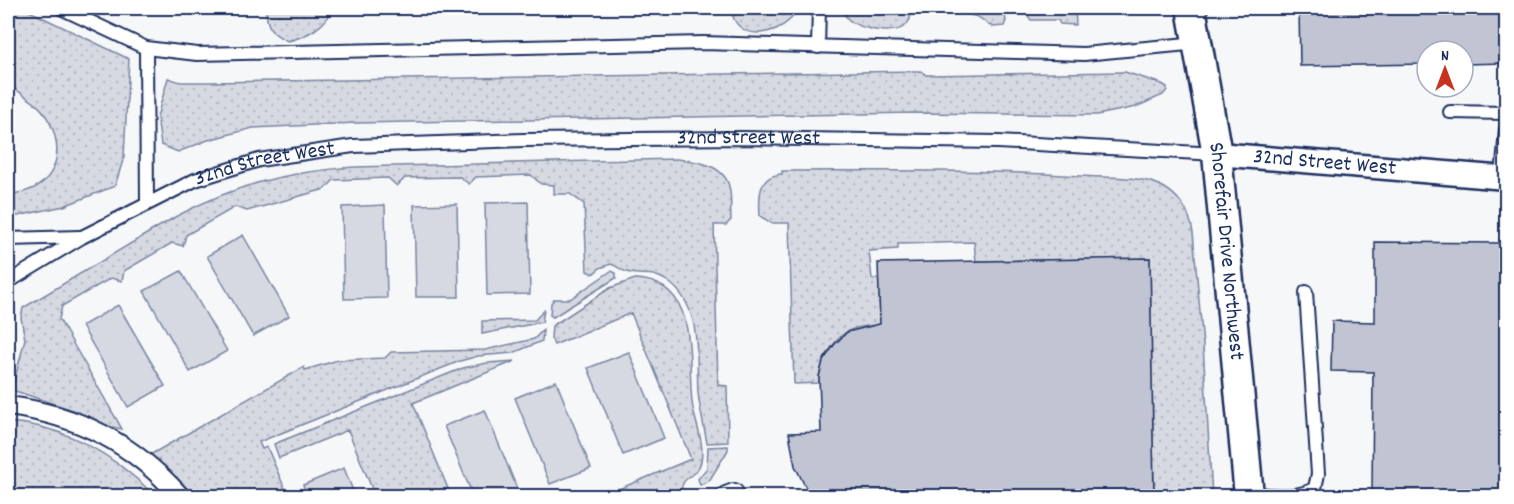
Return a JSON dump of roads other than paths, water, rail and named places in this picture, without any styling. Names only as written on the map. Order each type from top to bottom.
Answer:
[{"type":"street","name":"Shorefair Drive Northwest","points":[[1191,8],[1217,154],[1249,495]]},
{"type":"street","name":"32nd Street West","points":[[1217,154],[1504,178]]},
{"type":"street","points":[[8,406],[57,415],[92,428],[159,473],[180,496]]},
{"type":"lane","points":[[61,8],[146,48],[197,54],[703,43],[1084,54],[1198,42]]},
{"type":"lane","points":[[818,47],[819,8]]},
{"type":"lane","points":[[146,48],[147,204]]},
{"type":"lane","points":[[1450,112],[1506,113]]},
{"type":"lane","points":[[1504,178],[1506,129]]},
{"type":"lane","name":"32nd Street West","points":[[8,239],[82,237],[195,180],[227,169],[290,154],[353,146],[524,140],[743,138],[998,142],[1217,154]]},
{"type":"lane","points":[[8,282],[82,237]]},
{"type":"lane","points":[[1249,495],[1309,493],[1315,488],[1318,474],[1306,292]]}]
